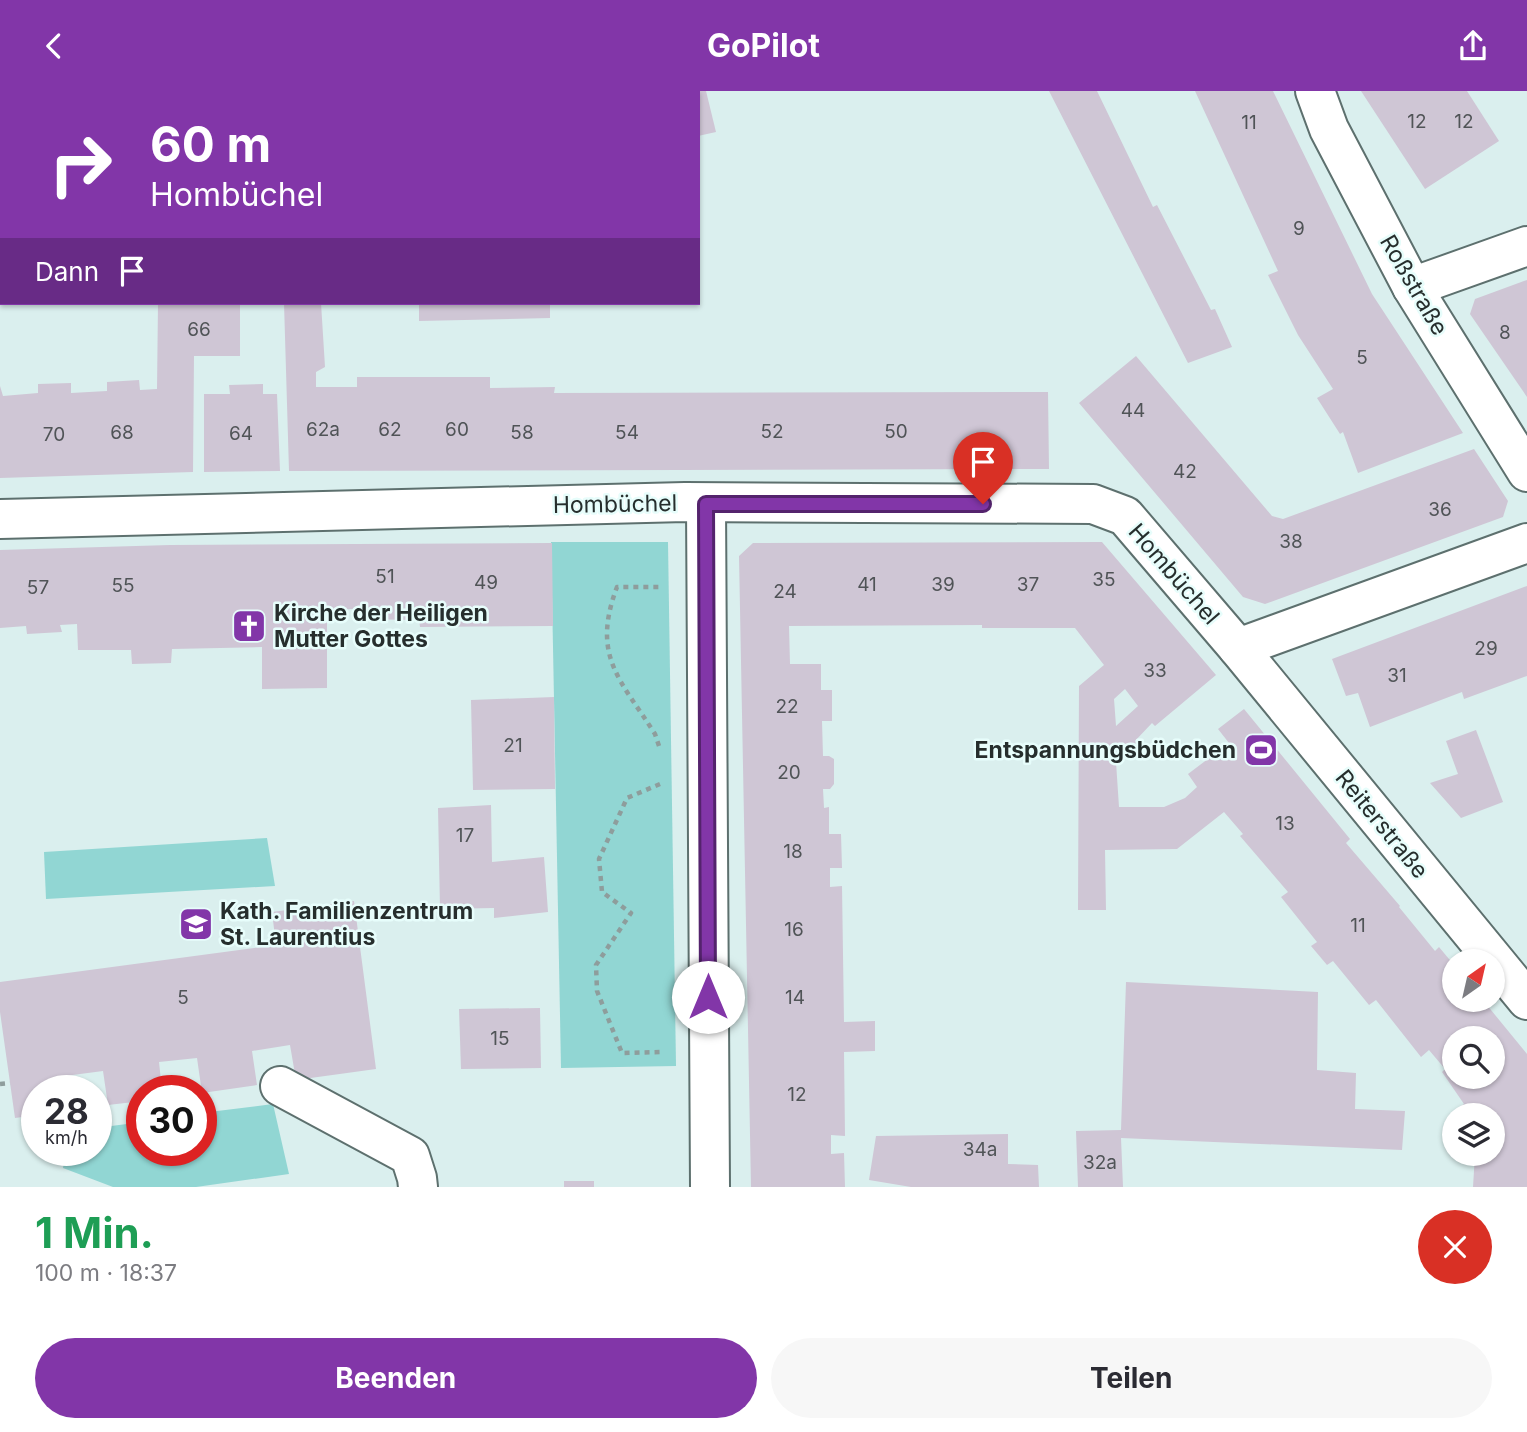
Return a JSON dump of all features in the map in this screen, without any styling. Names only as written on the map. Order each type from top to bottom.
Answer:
[{"type":"street","name":"Roßstraße","points":[[1315,91],[1329,129],[1412,287],[1527,472]]},
{"type":"street","points":[[1412,287],[1527,246]]},
{"type":"street","name":"Hombüchel","points":[[0,519],[685,502],[1093,504],[1125,516],[1238,648]]},
{"type":"street","points":[[706,504],[710,1187]]},
{"type":"street","points":[[1238,648],[1527,543]]},
{"type":"street","name":"Reiterstraße","points":[[1238,648],[1527,1000]]},
{"type":"street","points":[[280,1086],[410,1156],[418,1187]]},
{"type":"path","points":[[663,757],[654,734],[609,660],[606,632],[609,610],[617,587],[668,587]]},
{"type":"path","points":[[622,1053],[597,991],[596,965],[631,913],[602,892],[599,859],[628,798],[671,780]]},
{"type":"path","points":[[0,1084],[10,1083]]},
{"type":"shaded area","points":[[551,542],[668,542],[676,1066],[561,1068]]},
{"type":"shaded area","points":[[267,838],[275,886],[46,899],[44,852]]},
{"type":"shaded area","points":[[273,1104],[289,1174],[196,1187],[113,1187],[63,1168],[112,1166],[112,1126],[126,1124],[126,1166],[217,1166],[217,1111]]},
{"type":"building","points":[[700,91],[706,91],[716,132],[700,136]]},
{"type":"building","points":[[1049,91],[1097,91],[1153,207],[1157,205],[1211,310],[1215,309],[1232,347],[1188,363]]},
{"type":"building","points":[[1195,91],[1273,91],[1372,294],[1463,433],[1358,473],[1343,432],[1340,434],[1317,398],[1333,389],[1298,335],[1268,275],[1278,271]]},
{"type":"building","points":[[1361,91],[1467,91],[1499,141],[1425,189]]},
{"type":"building","points":[[1527,280],[1527,397],[1470,314],[1475,299]]},
{"type":"building","points":[[158,305],[240,305],[240,356],[194,356],[193,472],[0,478],[0,386],[3,396],[38,393],[38,384],[71,383],[71,393],[107,391],[107,382],[139,380],[140,390],[157,389]]},
{"type":"building","points":[[284,305],[321,305],[325,367],[316,372],[316,387],[357,387],[357,377],[490,377],[490,388],[555,387],[554,393],[1048,392],[1049,469],[289,471]]},
{"type":"building","points":[[419,305],[550,305],[550,318],[419,321]]},
{"type":"building","points":[[1136,356],[1272,516],[1283,519],[1474,449],[1508,501],[1503,517],[1265,604],[1243,597],[1079,403]]},
{"type":"building","points":[[263,384],[263,394],[277,394],[280,471],[204,472],[204,394],[230,394],[229,385]]},
{"type":"building","points":[[1102,542],[1216,675],[1155,726],[1152,723],[1135,741],[1142,749],[1116,762],[1119,807],[1164,807],[1185,798],[1197,787],[1188,774],[1229,743],[1218,729],[1244,709],[1350,839],[1346,843],[1435,951],[1439,947],[1442,951],[1442,1012],[1493,1012],[1504,1026],[1442,1026],[1442,1065],[1429,1050],[1421,1057],[1376,1000],[1369,1005],[1333,961],[1327,965],[1311,946],[1317,942],[1281,897],[1288,892],[1240,836],[1243,834],[1224,812],[1177,849],[1105,850],[1106,910],[1078,910],[1079,686],[1104,665],[1075,628],[982,628],[982,625],[789,626],[790,664],[821,664],[821,690],[832,690],[832,721],[822,721],[823,756],[834,759],[834,784],[830,789],[823,789],[824,808],[829,807],[829,834],[841,834],[842,868],[830,868],[830,887],[842,886],[844,1022],[875,1021],[875,1051],[844,1052],[845,1136],[831,1135],[831,1154],[844,1153],[845,1187],[751,1187],[739,556],[753,543]],"holes":[[[1125,689],[1138,706],[1116,726],[1114,699]]]},
{"type":"building","points":[[552,543],[553,626],[420,627],[419,620],[353,619],[353,609],[327,610],[327,688],[262,689],[262,647],[172,649],[171,663],[132,664],[131,650],[78,650],[77,624],[60,625],[62,632],[27,634],[26,626],[0,628],[0,550],[170,545]]},
{"type":"building","points":[[1527,586],[1527,676],[1464,699],[1462,692],[1370,727],[1358,693],[1346,696],[1332,659]]},
{"type":"building","points":[[554,697],[555,789],[473,790],[471,700]]},
{"type":"building","points":[[1476,730],[1503,802],[1461,818],[1430,783],[1458,774],[1446,741]]},
{"type":"building","points":[[491,805],[492,862],[544,857],[548,912],[494,918],[494,908],[440,909],[438,808]]},
{"type":"building","points":[[354,901],[376,1069],[296,1080],[290,1045],[252,1051],[257,1085],[217,1091],[217,1075],[199,1075],[197,1058],[159,1062],[160,1075],[126,1075],[126,1103],[112,1105],[112,1075],[104,1075],[103,1071],[73,1075],[21,1075],[21,1117],[15,1118],[0,1012],[0,982],[276,945],[272,912]]},
{"type":"building","points":[[1126,982],[1318,992],[1317,1070],[1356,1073],[1355,1109],[1405,1111],[1402,1150],[1121,1138],[1123,1187],[1078,1187],[1076,1131],[1121,1130]]},
{"type":"building","points":[[540,1008],[541,1068],[461,1069],[459,1009]]},
{"type":"building","points":[[1505,1027],[1527,1054],[1527,1187],[1473,1187],[1474,1166],[1505,1166],[1505,1103],[1463,1103],[1454,1089],[1505,1089]]},
{"type":"building","points":[[1008,1134],[1008,1164],[1038,1165],[1039,1187],[911,1187],[869,1180],[876,1136]]},
{"type":"building","points":[[564,1181],[594,1181],[594,1187],[564,1187]]},
{"type":"place","name":"Kirche der Heiligen Mutter Gottes","points":[[249,626]]},
{"type":"place","name":"Entspannungsbüdchen","points":[[1261,750]]},
{"type":"place","name":"Kath. Familienzentrum St. Laurentius","points":[[196,924]]},
{"type":"route","points":[[708,997],[706,504],[983,504]]}]
